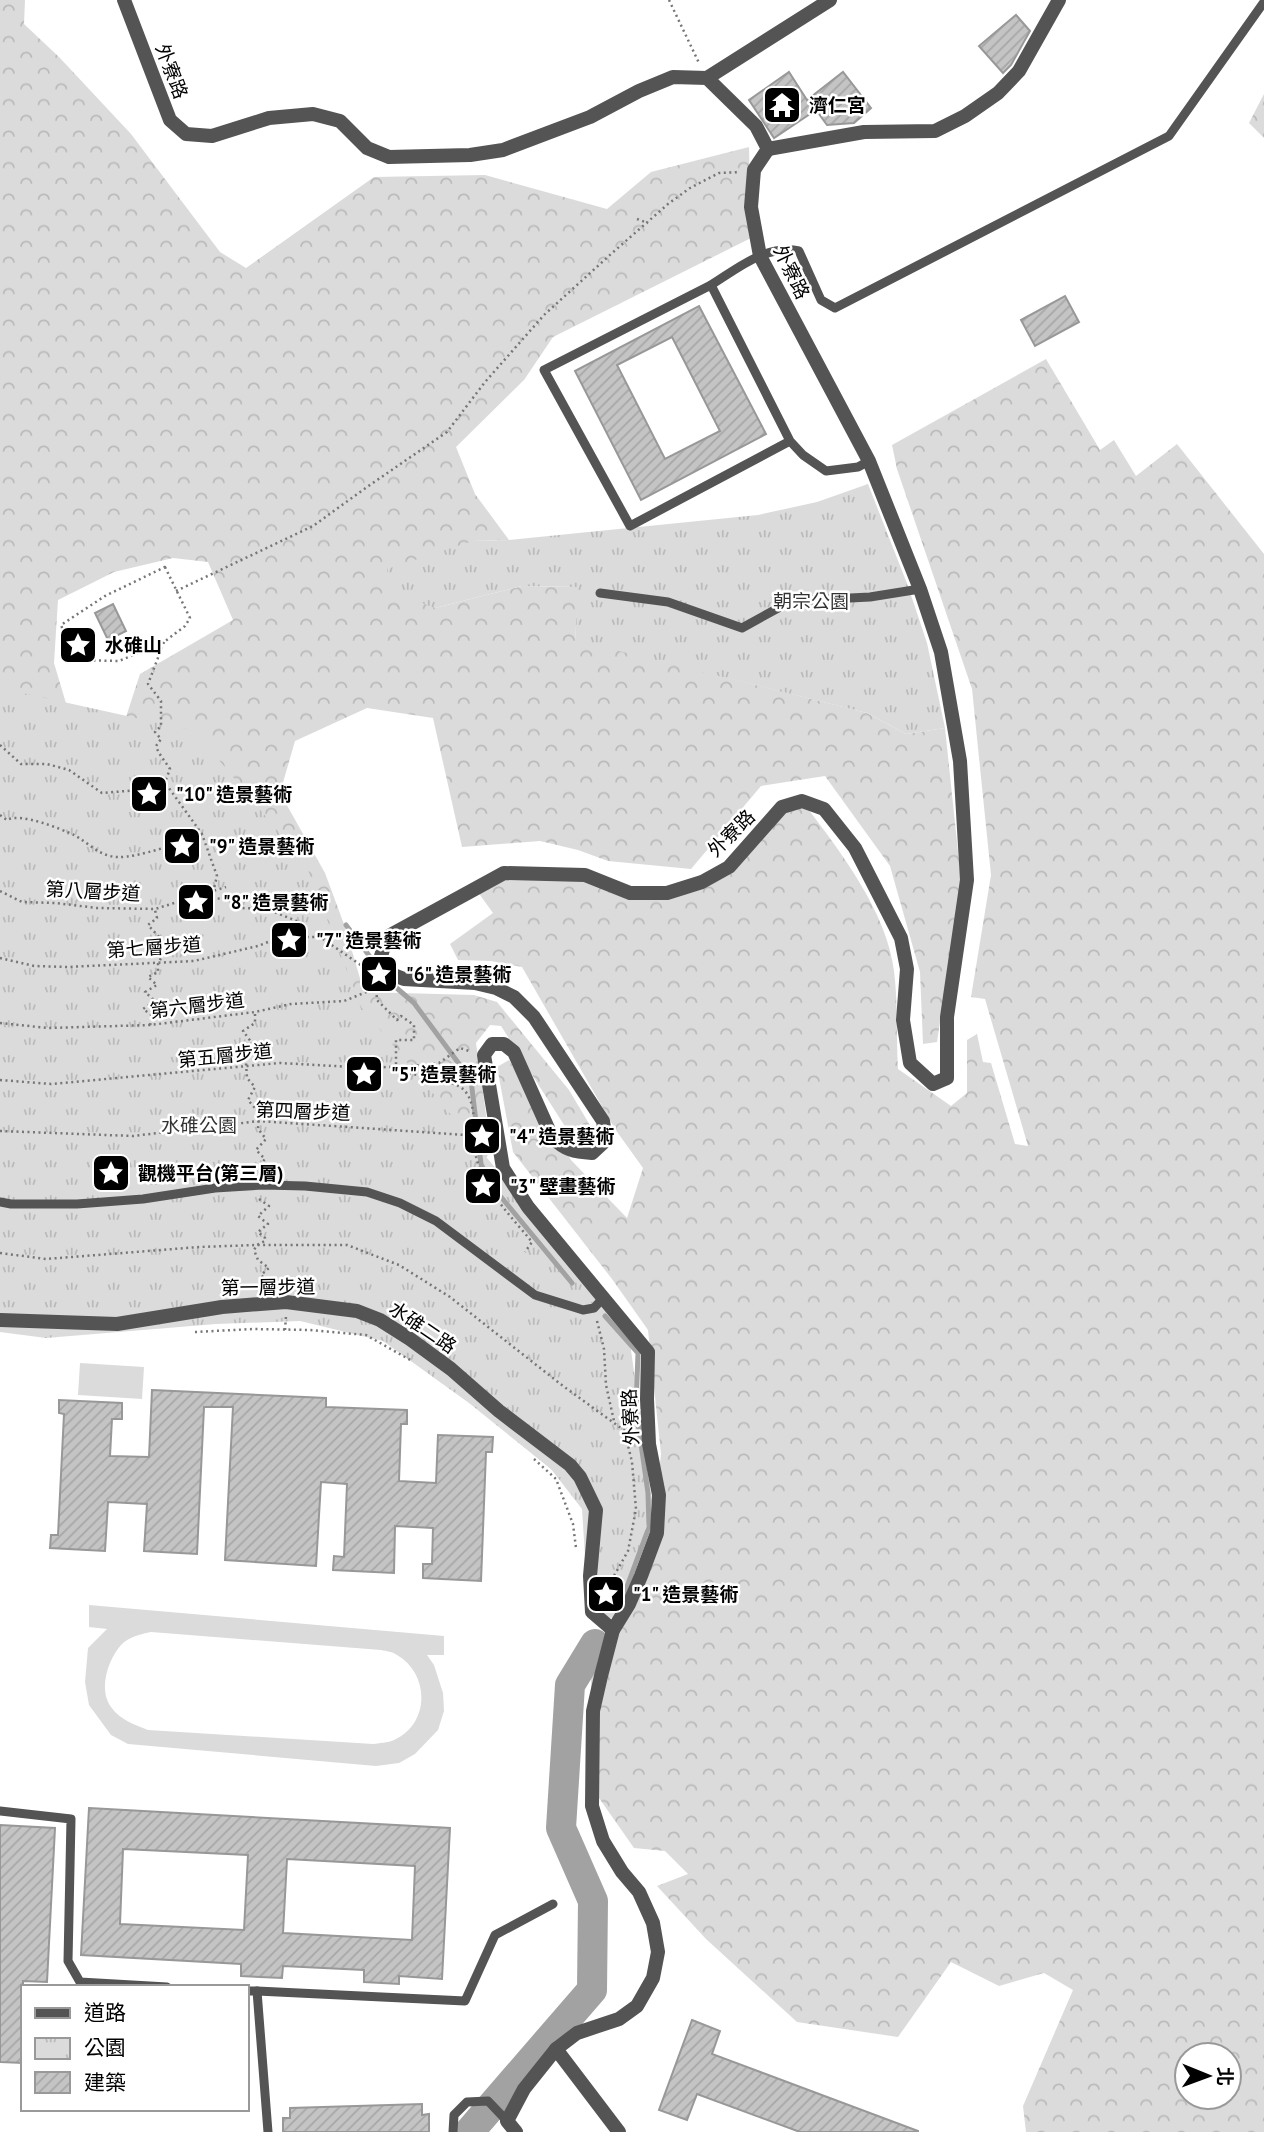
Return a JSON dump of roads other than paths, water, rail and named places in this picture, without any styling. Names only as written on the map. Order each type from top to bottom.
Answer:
[{"type":"street","name":"外寮路","points":[[124,0],[170,120],[186,134],[212,136],[269,118],[313,114],[340,121],[367,148],[389,157],[470,155],[503,150],[590,117],[639,91],[673,77],[707,78]]},
{"type":"street","points":[[830,0],[707,78],[756,127],[768,149],[864,132],[935,131],[955,121],[998,93],[1019,71],[1059,0]]},
{"type":"street","name":"外寮路","points":[[556,2049],[578,2033],[620,2020],[637,2006],[653,1978],[658,1952],[653,1923],[639,1892],[622,1872],[603,1841],[592,1806],[593,1711],[612,1630],[629,1604],[642,1576],[657,1533],[659,1495],[649,1444],[648,1352],[599,1303],[528,1207],[503,1168],[484,1055],[492,1044],[504,1044],[514,1052],[552,1137],[562,1147],[572,1152],[592,1153],[606,1140],[603,1121],[534,1017],[514,997],[496,988],[475,983],[379,976],[381,956],[387,937],[504,873],[585,875],[630,893],[667,893],[702,882],[729,867],[782,807],[802,801],[824,808],[855,848],[901,939],[907,969],[902,1020],[910,1063],[933,1084],[947,1078],[947,1017],[967,867],[960,761],[941,652],[920,589],[869,461],[760,256],[751,207],[754,170],[768,149]]},
{"type":"street","name":"水碓二路","points":[[0,1320],[117,1324],[222,1307],[286,1302],[358,1311],[380,1320],[451,1369],[499,1411],[570,1465],[580,1477],[596,1510],[590,1576],[596,1606],[612,1630]]},
{"type":"street","points":[[511,2127],[524,2090],[556,2049],[619,2132]]},
{"type":"lane","points":[[790,441],[630,526],[544,370],[711,285],[760,256],[785,248],[799,251],[821,300],[835,307],[1169,136],[1264,2]]},
{"type":"lane","points":[[711,285],[790,441],[803,455],[826,471],[858,467],[869,461]]},
{"type":"lane","points":[[600,593],[668,602],[742,628],[791,601],[870,597],[920,589]]},
{"type":"lane","points":[[0,1202],[77,1204],[264,1185],[367,1192],[400,1203],[436,1221],[535,1295],[583,1310],[599,1303]]},
{"type":"lane","points":[[0,1811],[71,1819],[68,1961],[80,1982],[132,1985]]},
{"type":"lane","points":[[268,2132],[252,1991],[465,2001],[495,1935],[553,1904]]},
{"type":"lane","points":[[453,2132],[454,2115],[467,2102],[488,2101],[511,2127]]},
{"type":"waterway","points":[[346,925],[380,970]]},
{"type":"waterway","points":[[392,984],[414,1003],[471,1080],[481,1164],[492,1186],[572,1283]]},
{"type":"waterway","points":[[605,1316],[638,1353],[636,1409],[648,1493],[649,1527],[622,1600]]},
{"type":"waterway","points":[[470,2132],[592,1990],[593,1901],[561,1828],[570,1685],[595,1644]]},
{"type":"place","name":"濟仁宮","points":[[782,105]]},
{"type":"place","name":"水碓山","points":[[78,645]]},
{"type":"place","name":"\"10\" 造景藝術","points":[[149,794]]},
{"type":"place","name":"\"9\" 造景藝術","points":[[182,846]]},
{"type":"place","name":"\"8\" 造景藝術","points":[[196,902]]},
{"type":"place","name":"\"7\" 造景藝術","points":[[289,940]]},
{"type":"place","name":"\"6\" 造景藝術","points":[[379,974]]},
{"type":"place","name":"\"5\" 造景藝術","points":[[364,1074]]},
{"type":"place","name":"\"4\" 造景藝術","points":[[482,1136]]},
{"type":"place","name":"觀機平台(第三層)","points":[[111,1173]]},
{"type":"place","name":"\"3\" 壁畫藝術","points":[[483,1186]]},
{"type":"place","name":"\"1\" 造景藝術","points":[[606,1594]]},
{"type":"park label","name":"朝宗公園","points":[[811,601]]},
{"type":"park label","name":"水碓公園","points":[[199,1125]]}]
